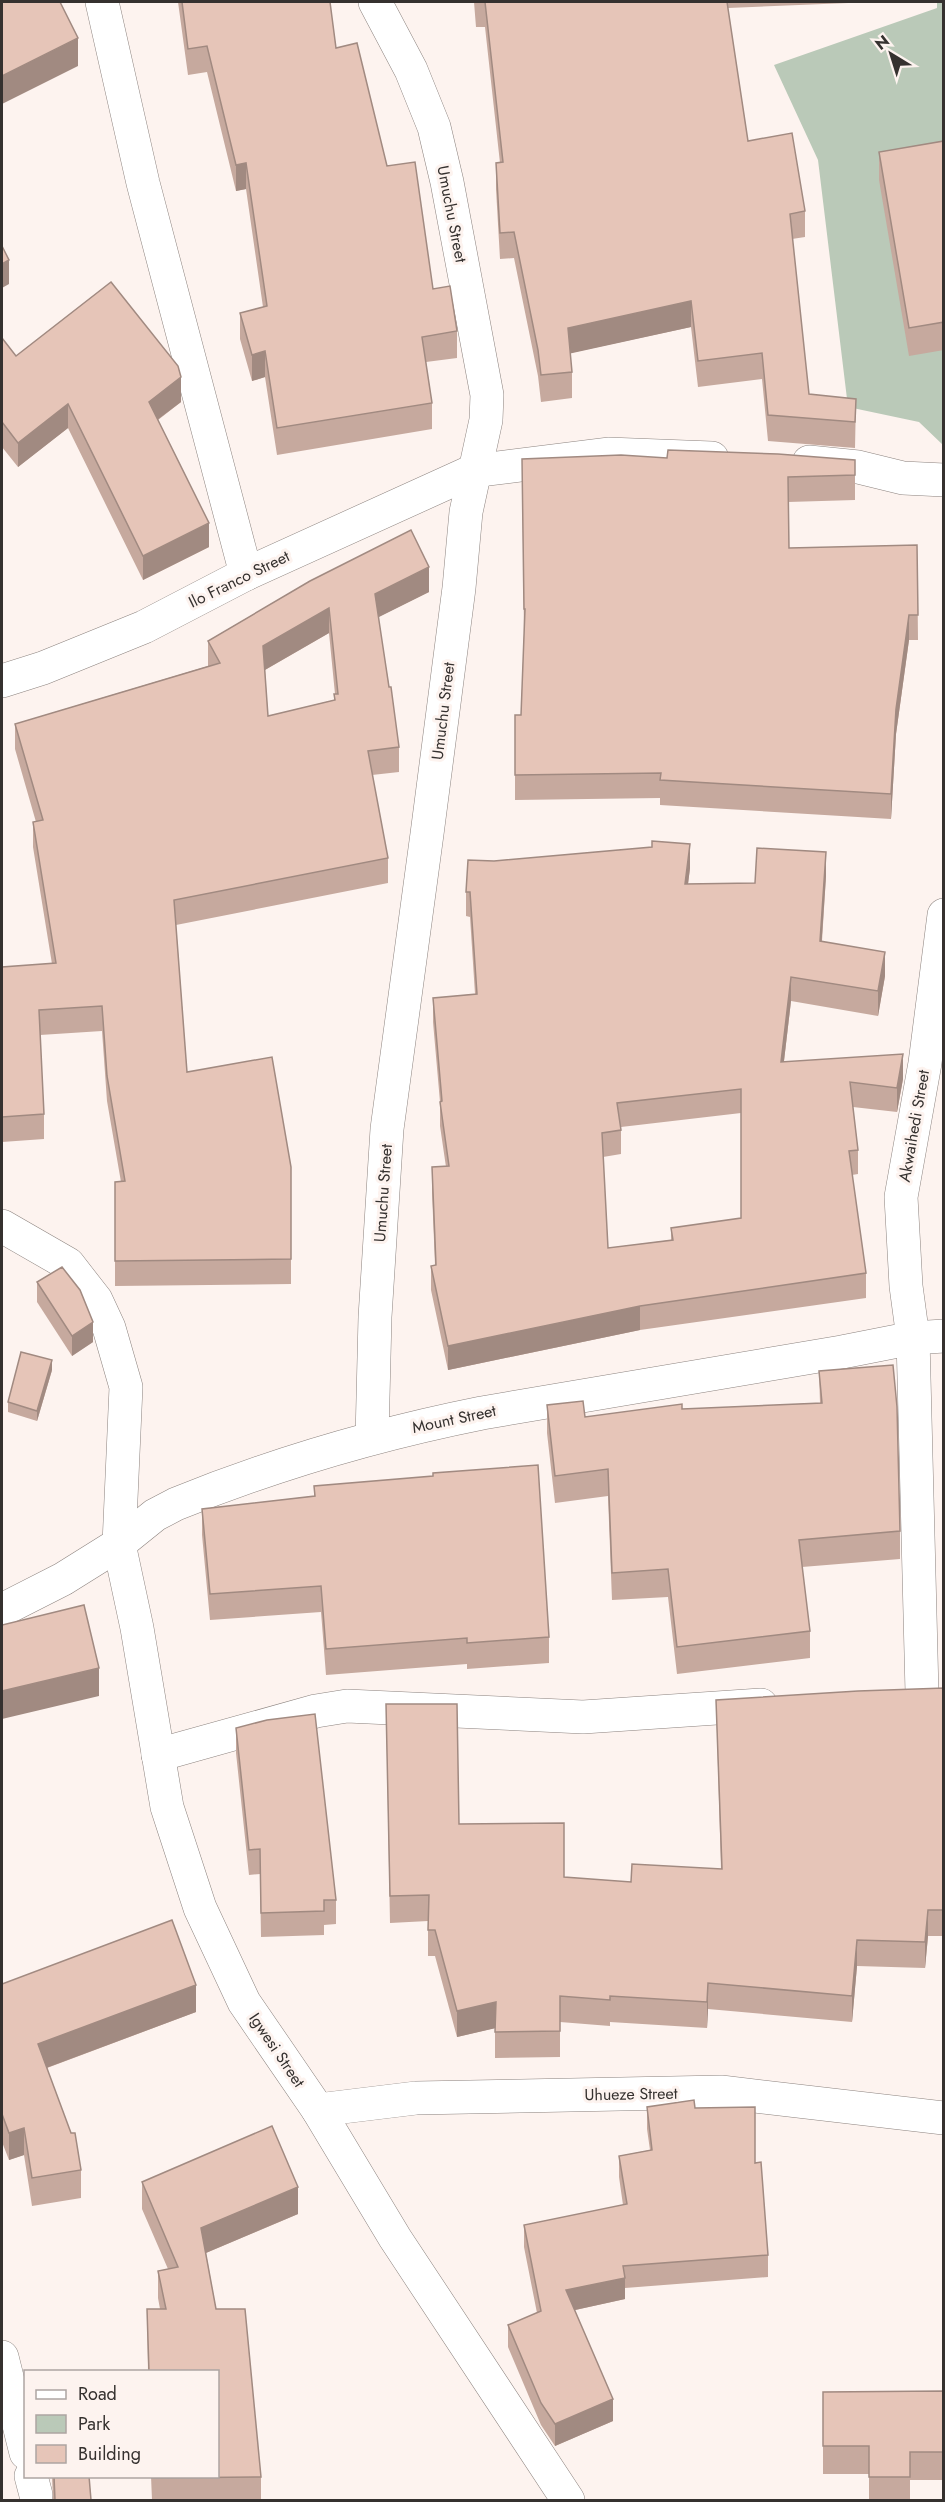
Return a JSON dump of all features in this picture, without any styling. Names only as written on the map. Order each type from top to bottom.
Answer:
[{"type":"street","points":[[102,2],[143,183],[246,574]]},
{"type":"street","name":"Umuchu Street","points":[[372,1438],[375,1317],[387,1129],[459,588],[466,512],[473,471],[486,420],[487,395],[447,182],[434,127],[411,70],[375,2]]},
{"type":"street","points":[[473,471],[608,454],[744,458]]},
{"type":"street","points":[[779,459],[858,467],[903,478],[944,480]]},
{"type":"street","name":"Ilo Franco Street","points":[[2,681],[44,668],[144,627],[246,574],[473,471]]},
{"type":"street","name":"Akwaihedi Street","points":[[933,1693],[928,1337],[906,1286],[901,1197],[926,1063],[944,915]]},
{"type":"street","name":"Igwesi Street","points":[[2,1226],[68,1264],[96,1300],[109,1328],[126,1387],[119,1544],[137,1628],[168,1808],[200,1908],[244,2002],[318,2110],[394,2238],[567,2500]]},
{"type":"street","name":"Mount Street","points":[[2,1610],[63,1579],[119,1544],[136,1528],[176,1504],[312,1455],[372,1438],[482,1413],[928,1337]]},
{"type":"street","points":[[887,1696],[933,1693]]},
{"type":"street","points":[[158,1755],[316,1711],[347,1706],[583,1717],[794,1702]]},
{"type":"street","name":"Uhueze Street","points":[[318,2110],[416,2098],[721,2092],[944,2118]]},
{"type":"street","points":[[2,2357],[24,2445]]},
{"type":"green space","points":[[937,2],[943,2],[943,445],[919,422],[848,407],[818,160],[774,65],[937,8]]},
{"type":"building","points":[[2,2],[60,2],[78,38],[2,76]]},
{"type":"building","points":[[182,2],[330,2],[336,48],[357,43],[387,166],[415,162],[433,289],[450,286],[457,331],[422,337],[432,403],[277,428],[265,351],[252,355],[240,313],[267,306],[246,163],[236,165],[207,46],[188,49]]},
{"type":"building","points":[[485,2],[727,2],[748,141],[792,133],[805,211],[790,214],[809,394],[856,399],[855,422],[768,415],[762,353],[698,361],[691,301],[568,328],[572,372],[541,375],[514,232],[500,233],[496,163],[503,162]]},
{"type":"building","points":[[944,141],[944,322],[909,328],[879,152]]},
{"type":"building","points":[[2,246],[9,260],[2,264]]},
{"type":"building","points":[[111,282],[178,366],[181,377],[149,402],[209,523],[143,556],[68,404],[18,443],[2,422],[2,338],[16,356]]},
{"type":"building","points":[[668,450],[778,454],[855,460],[855,475],[788,477],[789,548],[917,545],[918,615],[909,615],[896,709],[891,794],[660,780],[661,773],[515,775],[515,715],[521,715],[525,609],[522,459],[621,455],[667,458]]},
{"type":"building","points":[[411,530],[429,567],[375,594],[399,747],[368,751],[388,858],[174,900],[187,1072],[272,1057],[291,1167],[291,1259],[115,1261],[115,1182],[125,1181],[107,1076],[102,1006],[39,1010],[44,1114],[2,1117],[2,967],[56,963],[33,822],[43,820],[15,724],[220,663],[208,641],[310,581]],"holes":[[[329,608],[338,694],[334,694],[335,700],[268,716],[263,646]]]},
{"type":"building","points":[[652,841],[690,844],[685,884],[755,883],[757,848],[826,852],[820,941],[885,952],[878,991],[791,977],[781,1062],[903,1054],[897,1088],[850,1082],[858,1150],[849,1151],[866,1273],[640,1306],[448,1346],[431,1266],[436,1265],[432,1167],[449,1166],[440,1102],[442,1101],[433,998],[477,994],[470,892],[466,892],[468,860],[494,861],[652,847]],"holes":[[[741,1089],[741,1218],[671,1228],[673,1240],[608,1248],[602,1133],[621,1130],[617,1103]]]},
{"type":"building","points":[[62,1267],[80,1290],[93,1322],[72,1336],[37,1282]]},
{"type":"building","points":[[21,1352],[52,1360],[37,1411],[8,1402]]},
{"type":"building","points":[[893,1365],[897,1407],[900,1531],[799,1540],[810,1631],[677,1647],[668,1569],[612,1573],[608,1469],[555,1476],[547,1405],[583,1401],[585,1417],[682,1404],[682,1409],[822,1403],[819,1371]]},
{"type":"building","points":[[538,1465],[549,1637],[467,1643],[467,1638],[326,1649],[321,1586],[210,1594],[202,1509],[315,1496],[314,1486],[433,1476],[433,1473]]},
{"type":"building","points":[[84,1605],[99,1668],[2,1691],[2,1625]]},
{"type":"building","points":[[944,1688],[944,1910],[928,1910],[925,1942],[857,1940],[852,1996],[708,1983],[707,2002],[610,1996],[610,2000],[560,1996],[560,2031],[495,2032],[496,2002],[457,2011],[435,1930],[428,1930],[429,1895],[390,1896],[386,1704],[457,1704],[459,1824],[564,1823],[564,1877],[631,1882],[632,1864],[722,1869],[716,1700]]},
{"type":"building","points":[[315,1714],[336,1900],[324,1900],[324,1911],[261,1913],[260,1849],[249,1850],[236,1728],[267,1720]]},
{"type":"building","points":[[172,1920],[196,1985],[38,2044],[71,2133],[75,2133],[81,2170],[32,2178],[24,2128],[9,2133],[2,2114],[2,1984]]},
{"type":"building","points":[[694,2100],[695,2108],[755,2107],[755,2163],[761,2162],[768,2255],[623,2266],[625,2278],[566,2290],[613,2399],[555,2424],[541,2403],[508,2325],[541,2311],[524,2225],[627,2204],[619,2156],[652,2150],[647,2107]]},
{"type":"building","points":[[272,2126],[298,2187],[201,2228],[216,2309],[245,2309],[261,2477],[219,2477],[219,2370],[149,2370],[147,2309],[166,2309],[158,2271],[178,2267],[142,2182]]},
{"type":"building","points":[[944,2391],[944,2452],[910,2452],[910,2477],[869,2477],[869,2446],[823,2446],[823,2392]]},
{"type":"building","points":[[54,2478],[89,2478],[91,2500],[55,2500]]}]
